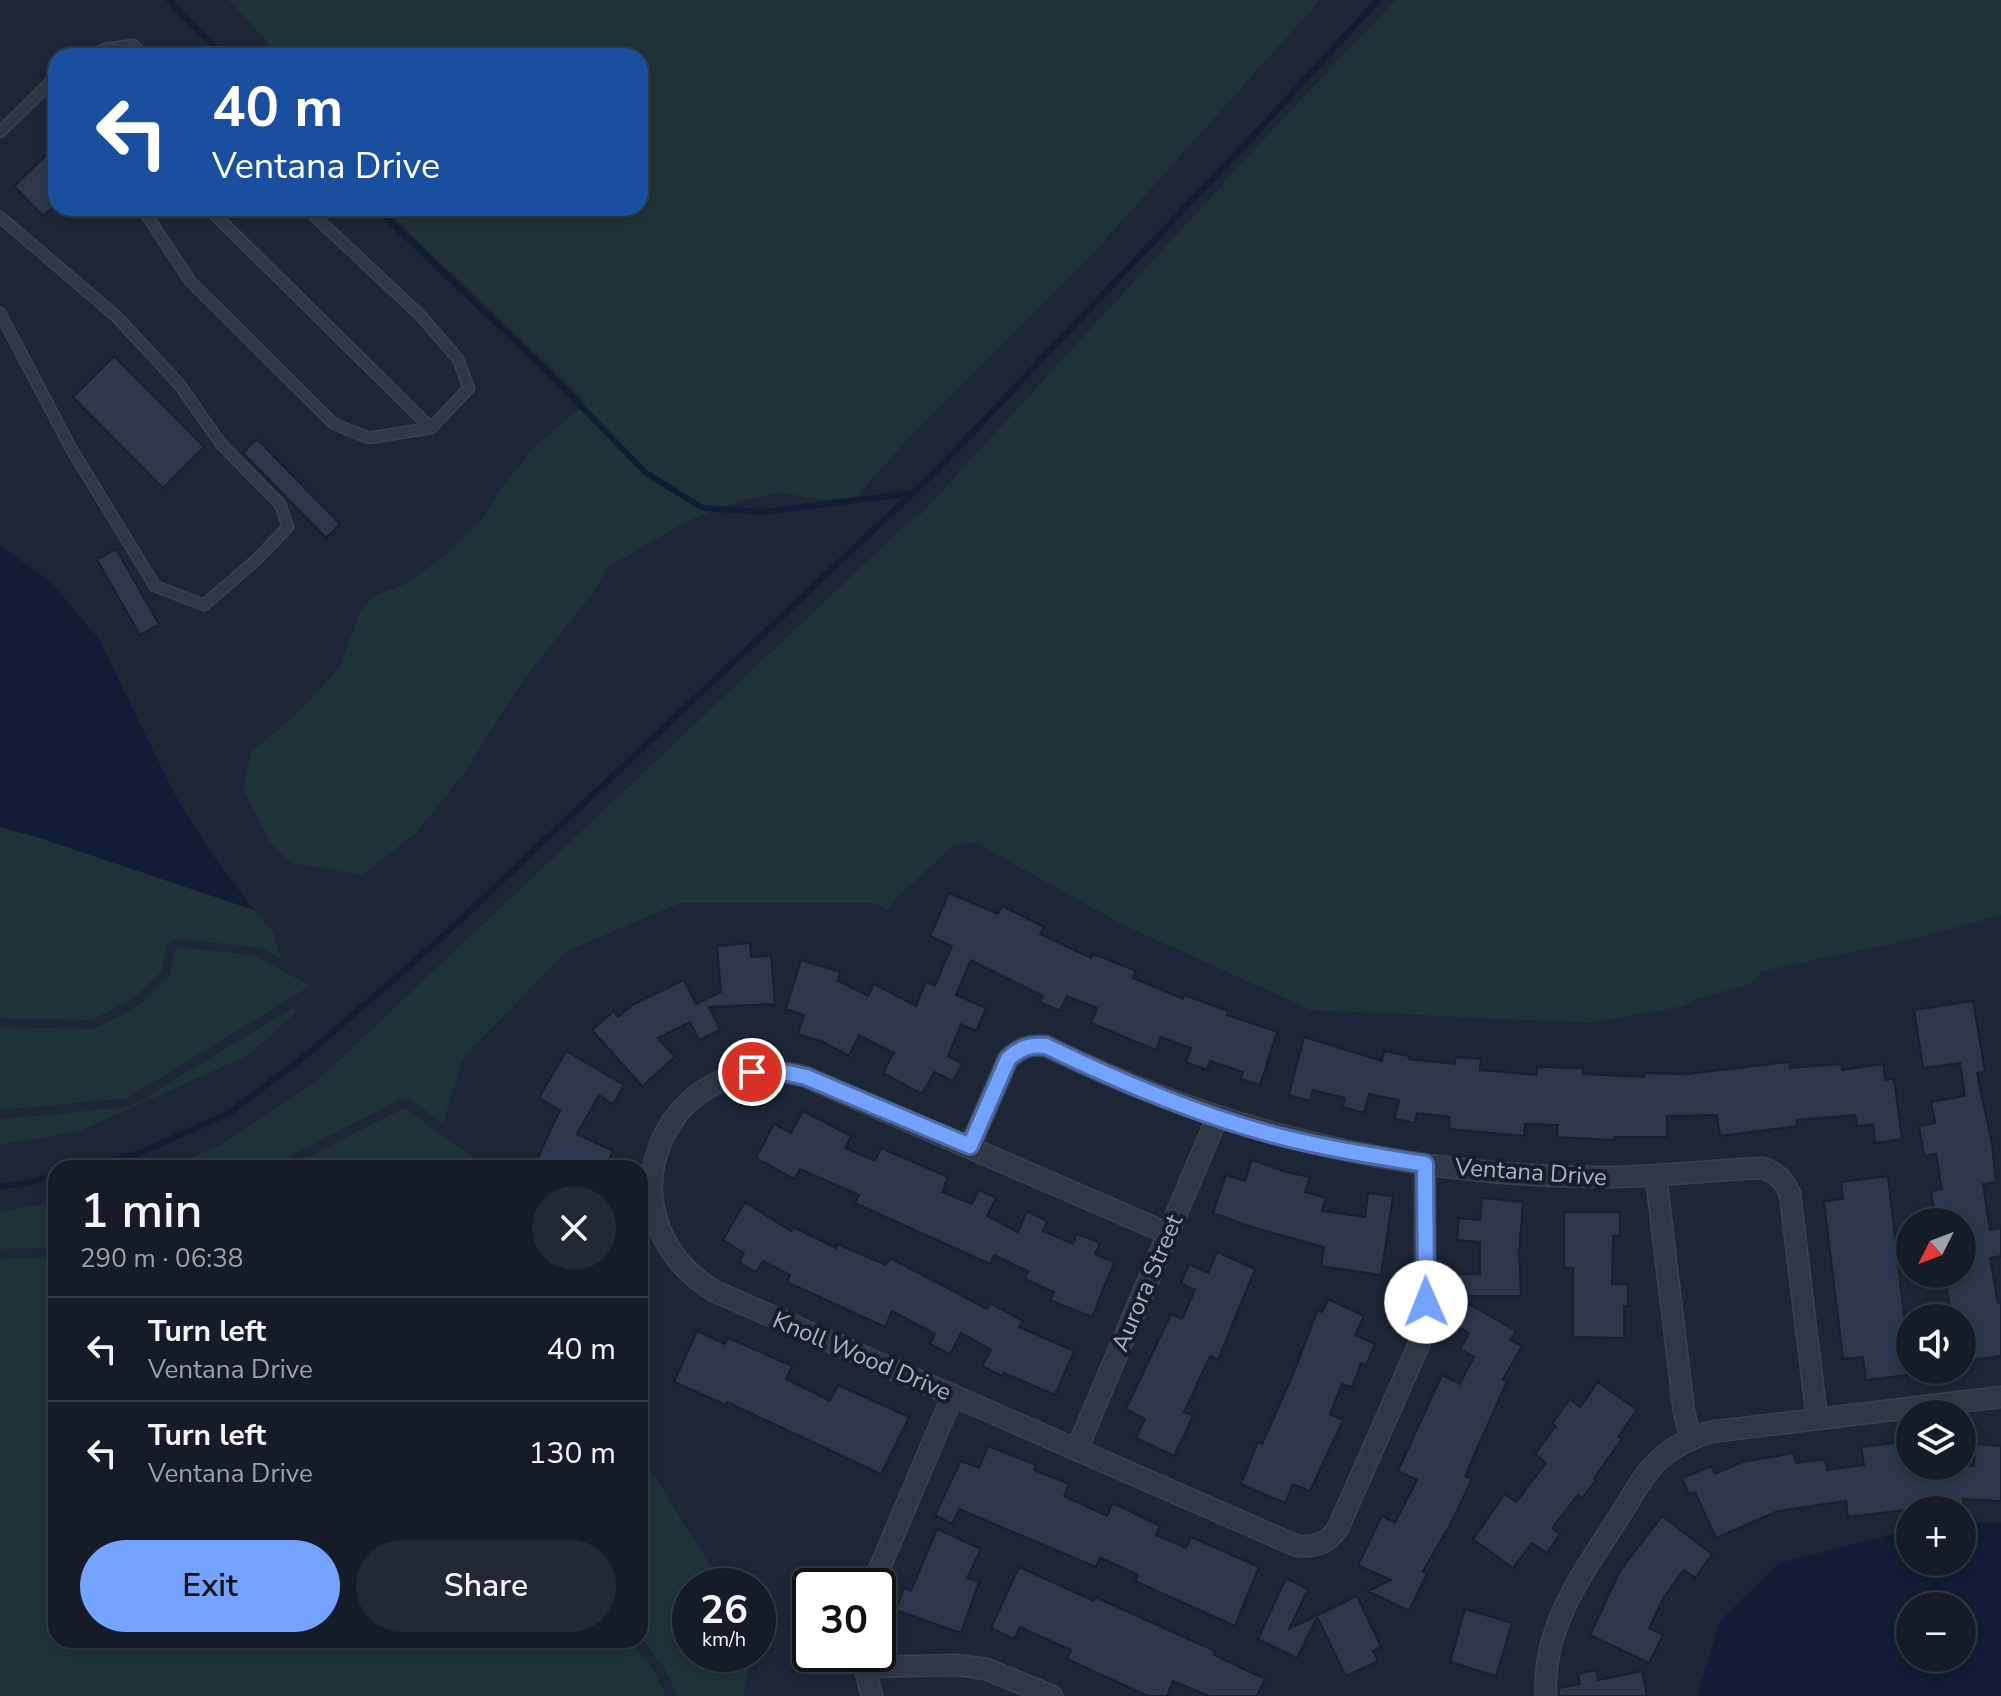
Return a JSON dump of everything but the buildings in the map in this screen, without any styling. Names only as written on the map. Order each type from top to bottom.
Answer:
[{"type":"street","name":"Ventana Drive","points":[[970,1146],[1008,1059],[1016,1052],[1036,1045],[1046,1046],[1159,1098],[1217,1118],[1338,1150],[1425,1164],[1521,1174],[1656,1177],[1763,1168],[1784,1180],[1790,1194],[1817,1419]]},
{"type":"street","name":"Knoll Wood Drive","points":[[1167,1233],[970,1146],[806,1077],[788,1073],[752,1072],[716,1083],[700,1092],[680,1111],[665,1133],[657,1150],[651,1186],[654,1214],[663,1240],[679,1263],[714,1291],[1297,1546],[1313,1547],[1332,1537],[1420,1342],[1426,1302],[1425,1164]]},
{"type":"street","name":"Aurora Street","points":[[1077,1449],[1217,1118]]},
{"type":"street","points":[[1656,1177],[1684,1412],[1691,1439]]},
{"type":"street","points":[[880,1568],[953,1395]]},
{"type":"street","points":[[1546,1696],[1547,1662],[1553,1632],[1572,1590],[1649,1470],[1676,1446],[1710,1432],[2001,1397]]},
{"type":"street","points":[[896,1662],[986,1669],[1052,1696]]},
{"type":"street","points":[[867,1672],[872,1696]]},
{"type":"lane","points":[[112,48],[133,45],[136,48]]},
{"type":"lane","points":[[0,132],[48,85]]},
{"type":"lane","points":[[147,216],[191,282],[334,424],[369,438],[431,428],[469,388],[458,359],[420,315],[315,216]]},
{"type":"lane","points":[[216,216],[431,428]]},
{"type":"lane","points":[[0,217],[117,317],[179,384],[221,444],[280,504],[288,527],[254,562],[204,605],[155,586],[72,450],[0,313]]},
{"type":"green space","points":[[229,0],[1320,0],[1097,249],[907,440],[851,503],[778,493],[742,500],[685,522],[608,567],[592,594],[524,679],[464,773],[417,832],[362,875],[291,863],[270,842],[243,790],[251,752],[296,714],[339,668],[360,612],[374,596],[403,585],[444,557],[484,517],[499,491],[533,449],[586,402],[392,216],[648,216],[648,48],[266,48],[268,42]]},
{"type":"green space","points":[[1396,0],[2001,0],[2001,915],[1909,940],[1762,971],[1752,983],[1691,1001],[1684,1006],[1590,1023],[1311,1010],[1124,925],[978,841],[953,846],[888,909],[874,903],[680,903],[567,951],[463,1058],[443,1123],[411,1100],[401,1099],[283,1160],[185,1160],[221,1145],[316,1082],[911,520],[920,515],[1289,112]]},
{"type":"green space","points":[[0,827],[254,910],[273,932],[281,958],[260,947],[173,939],[167,946],[161,972],[135,997],[92,1020],[0,1018]]},
{"type":"green space","points":[[176,947],[254,955],[310,986],[127,1098],[0,1110],[0,1027],[94,1029],[140,1005],[169,976]]},
{"type":"green space","points":[[294,1007],[295,1013],[249,1055],[80,1131],[0,1145],[0,1119],[130,1107]]},
{"type":"green space","points":[[404,1108],[470,1155],[472,1160],[303,1160]]},
{"type":"green space","points":[[48,1203],[48,1247],[0,1249],[0,1212]]},
{"type":"green space","points":[[48,1257],[48,1648],[636,1648],[656,1674],[666,1696],[0,1696],[0,1258]]},
{"type":"green space","points":[[648,1466],[712,1568],[672,1568],[672,1672],[748,1672],[744,1696],[677,1696],[665,1669],[648,1647]]},
{"type":"water","points":[[0,546],[50,581],[98,638],[174,793],[211,853],[254,910],[0,827]]},
{"type":"water","points":[[1976,1523],[2001,1523],[2001,1696],[1697,1696],[1720,1621],[1779,1563],[1896,1534],[1896,1576],[1976,1576]]},
{"type":"waterway","points":[[169,0],[216,48]]},
{"type":"waterway","points":[[114,1160],[140,1153],[229,1113],[309,1053],[439,940],[936,471],[1378,0]]},
{"type":"waterway","points":[[384,216],[549,373],[646,473],[703,508],[762,512],[913,493]]},
{"type":"waterway","points":[[0,1186],[48,1177]]},
{"type":"route","points":[[752,1072],[770,1071],[806,1077],[970,1146],[1008,1059],[1025,1047],[1046,1046],[1159,1098],[1217,1118],[1338,1150],[1425,1164],[1426,1302]]}]
